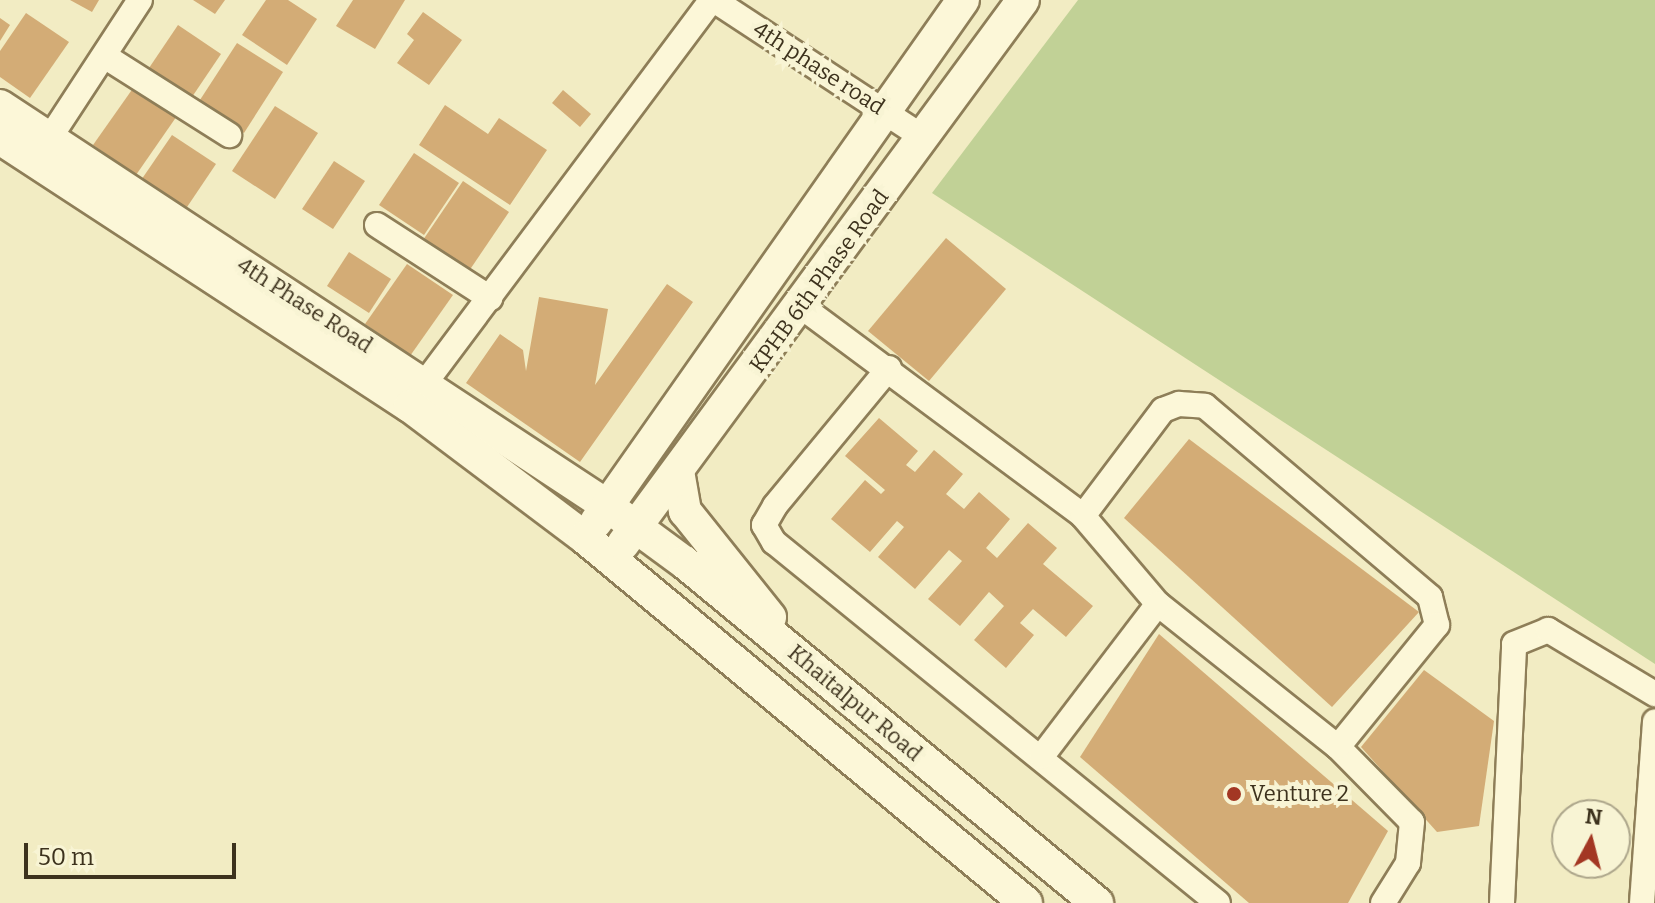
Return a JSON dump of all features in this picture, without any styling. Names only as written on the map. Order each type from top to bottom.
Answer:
[{"type":"street","points":[[49,139],[106,57],[140,0]]},
{"type":"street","points":[[425,383],[713,0]]},
{"type":"street","name":"4th phase road","points":[[713,0],[924,138]]},
{"type":"street","name":"KPHB 6th Phase Road","points":[[584,537],[609,507],[883,109],[963,0]]},
{"type":"street","name":"KPHB 6th Phase Road","points":[[611,559],[802,307],[1023,0]]},
{"type":"street","points":[[106,57],[229,135]]},
{"type":"street","name":"4th Phase Road","points":[[0,106],[609,507]]},
{"type":"street","name":"4th Phase Road","points":[[0,138],[410,406],[584,537]]},
{"type":"street","points":[[377,225],[490,298]]},
{"type":"street","points":[[802,307],[889,368],[1083,516],[1158,604],[1338,747],[1412,822],[1408,863],[1383,903]]},
{"type":"street","points":[[889,368],[775,506],[764,525],[774,542],[1042,756],[1218,903]]},
{"type":"street","points":[[1083,516],[1163,410],[1179,404],[1205,406],[1430,597],[1437,625],[1338,747]]},
{"type":"street","points":[[678,471],[685,511],[763,603],[784,645]]},
{"type":"street","name":"Khaitalpur Road","points":[[609,507],[784,645],[1097,903]]},
{"type":"street","name":"Khaitalpur Road","points":[[584,537],[1026,903]]},
{"type":"street","points":[[1042,756],[1158,604]]},
{"type":"street","points":[[1502,903],[1514,644],[1548,630],[1655,694]]},
{"type":"street","points":[[1642,903],[1655,721]]},
{"type":"green space","points":[[1078,0],[1655,0],[1655,664],[932,193]]},
{"type":"building","points":[[70,0],[99,0],[92,12]]},
{"type":"building","points":[[193,0],[225,0],[215,14]]},
{"type":"building","points":[[266,0],[288,0],[317,19],[287,65],[242,35]]},
{"type":"building","points":[[353,0],[405,0],[375,49],[336,26]]},
{"type":"building","points":[[423,12],[462,40],[429,85],[397,63],[414,40],[407,34]]},
{"type":"building","points":[[26,13],[69,42],[30,98],[0,77],[0,51]]},
{"type":"building","points":[[0,18],[10,25],[0,41]]},
{"type":"building","points":[[178,25],[221,54],[192,97],[149,68]]},
{"type":"building","points":[[237,43],[283,72],[244,133],[198,103]]},
{"type":"building","points":[[136,84],[179,113],[136,175],[93,145]]},
{"type":"building","points":[[563,90],[591,114],[580,127],[552,103]]},
{"type":"building","points":[[445,105],[488,134],[499,118],[547,150],[510,205],[419,145]]},
{"type":"building","points":[[275,106],[318,133],[275,199],[232,171]]},
{"type":"building","points":[[172,135],[216,164],[181,216],[137,186]]},
{"type":"building","points":[[414,153],[459,183],[424,235],[379,205]]},
{"type":"building","points":[[334,161],[365,181],[333,229],[302,209]]},
{"type":"building","points":[[463,181],[509,212],[469,271],[423,240]]},
{"type":"building","points":[[946,238],[1006,289],[929,381],[868,331]]},
{"type":"building","points":[[349,252],[391,279],[369,313],[327,286]]},
{"type":"building","points":[[407,264],[453,295],[410,356],[365,324]]},
{"type":"building","points":[[667,284],[693,302],[580,462],[466,383],[500,334],[523,350],[526,371],[539,297],[608,309],[595,385]]},
{"type":"building","points":[[879,418],[918,451],[906,465],[915,472],[934,450],[963,474],[946,494],[964,509],[979,492],[1010,519],[986,548],[997,558],[1028,523],[1057,548],[1043,564],[1093,606],[1066,637],[1033,609],[1020,623],[1034,635],[1006,668],[974,640],[1004,606],[989,592],[960,626],[928,599],[962,561],[949,550],[915,589],[878,557],[904,527],[897,521],[870,552],[831,519],[865,480],[881,494],[885,490],[845,456]]},
{"type":"building","points":[[1189,439],[1419,612],[1332,707],[1124,518]]},
{"type":"building","name":"Venture 2","points":[[1159,634],[1388,831],[1348,903],[1249,903],[1080,757]]},
{"type":"building","points":[[1424,670],[1494,721],[1479,826],[1437,832],[1361,747]]},
{"type":"place","name":"Venture 2","points":[[1234,794]]}]
